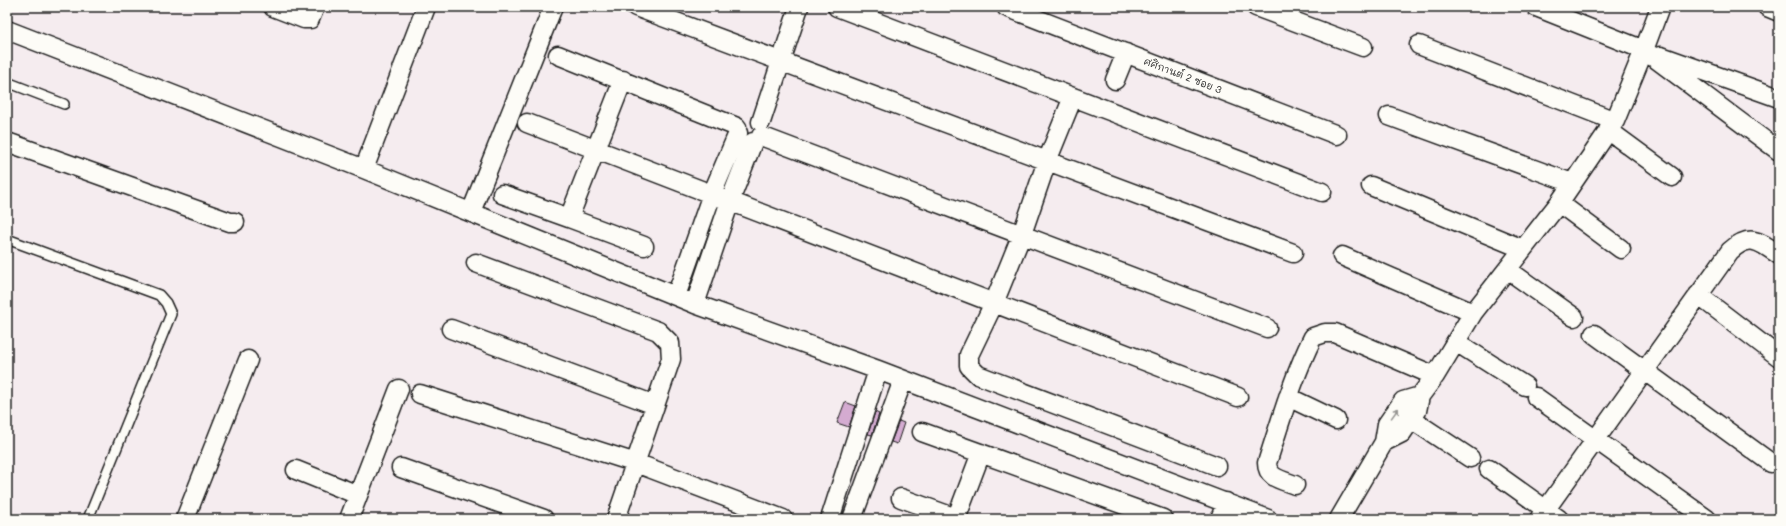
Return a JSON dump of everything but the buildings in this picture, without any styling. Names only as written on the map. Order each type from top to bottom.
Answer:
[{"type":"street","points":[[273,7],[304,19],[310,19],[315,7]]},
{"type":"street","points":[[364,168],[426,7]]},
{"type":"street","points":[[471,212],[553,7]]},
{"type":"street","points":[[636,7],[1293,253]]},
{"type":"street","points":[[695,304],[730,201],[759,134],[799,7]]},
{"type":"street","points":[[837,7],[1322,192]]},
{"type":"street","name":"ศศิกานต์ 2 ซอย 3","points":[[1006,7],[1031,12],[1126,53],[1337,135]]},
{"type":"street","points":[[1256,7],[1363,47]]},
{"type":"street","points":[[1536,7],[1644,50],[1779,98]]},
{"type":"street","points":[[1384,442],[1402,433],[1417,411],[1420,396],[1435,376],[1473,312],[1508,270],[1559,203],[1611,125],[1644,50],[1660,7]]},
{"type":"street","points":[[1767,7],[1779,12]]},
{"type":"street","points":[[7,30],[364,168],[695,304],[878,370],[1225,514],[1268,519]]},
{"type":"street","points":[[1419,45],[1611,125],[1672,177]]},
{"type":"street","points":[[1644,50],[1779,151]]},
{"type":"street","points":[[1115,80],[1126,53]]},
{"type":"street","points":[[558,55],[623,80],[738,130],[744,141],[759,134],[1267,328]]},
{"type":"street","points":[[569,218],[623,80]]},
{"type":"street","points":[[1072,97],[1047,161],[1022,234],[994,303],[969,355],[969,366],[978,375],[1217,466]]},
{"type":"street","points":[[1389,116],[1572,183]]},
{"type":"street","points":[[676,296],[712,194],[742,119],[752,117],[759,134]]},
{"type":"street","points":[[527,123],[596,151],[712,194],[1238,397]]},
{"type":"street","points":[[7,142],[235,222]]},
{"type":"street","points":[[1371,186],[1524,249]]},
{"type":"street","points":[[502,194],[644,246]]},
{"type":"street","points":[[1559,203],[1621,248]]},
{"type":"street","points":[[1489,469],[1548,516],[1595,441],[1724,258],[1738,244],[1752,240],[1763,243],[1779,255]]},
{"type":"street","points":[[1342,256],[1473,312]]},
{"type":"street","points":[[476,263],[658,331],[670,343],[671,359],[616,519]]},
{"type":"street","points":[[1508,270],[1574,317]]},
{"type":"street","points":[[1698,295],[1779,357]]},
{"type":"street","points":[[451,330],[655,405]]},
{"type":"street","points":[[1295,485],[1270,474],[1267,470],[1267,463],[1288,396],[1303,357],[1313,337],[1325,333],[1335,333],[1435,376]]},
{"type":"street","points":[[1594,334],[1771,463]]},
{"type":"street","points":[[1456,342],[1531,392],[1595,441],[1706,519]]},
{"type":"street","points":[[185,519],[248,360]]},
{"type":"street","points":[[830,519],[878,370]]},
{"type":"street","points":[[852,519],[903,380]]},
{"type":"street","points":[[349,519],[399,389]]},
{"type":"street","points":[[420,394],[636,463],[783,519]]},
{"type":"street","points":[[1288,396],[1336,420]]},
{"type":"street","points":[[1339,519],[1384,442],[1387,424],[1403,401],[1420,396]]},
{"type":"street","points":[[1411,419],[1470,458]]},
{"type":"street","points":[[922,432],[1163,519]]},
{"type":"street","points":[[901,498],[957,519],[981,453]]},
{"type":"street","points":[[401,468],[544,519]]},
{"type":"street","points":[[296,470],[358,495]]},
{"type":"lane","points":[[7,82],[64,104]]},
{"type":"lane","points":[[7,239],[159,295],[166,303],[171,314],[88,519]]}]
